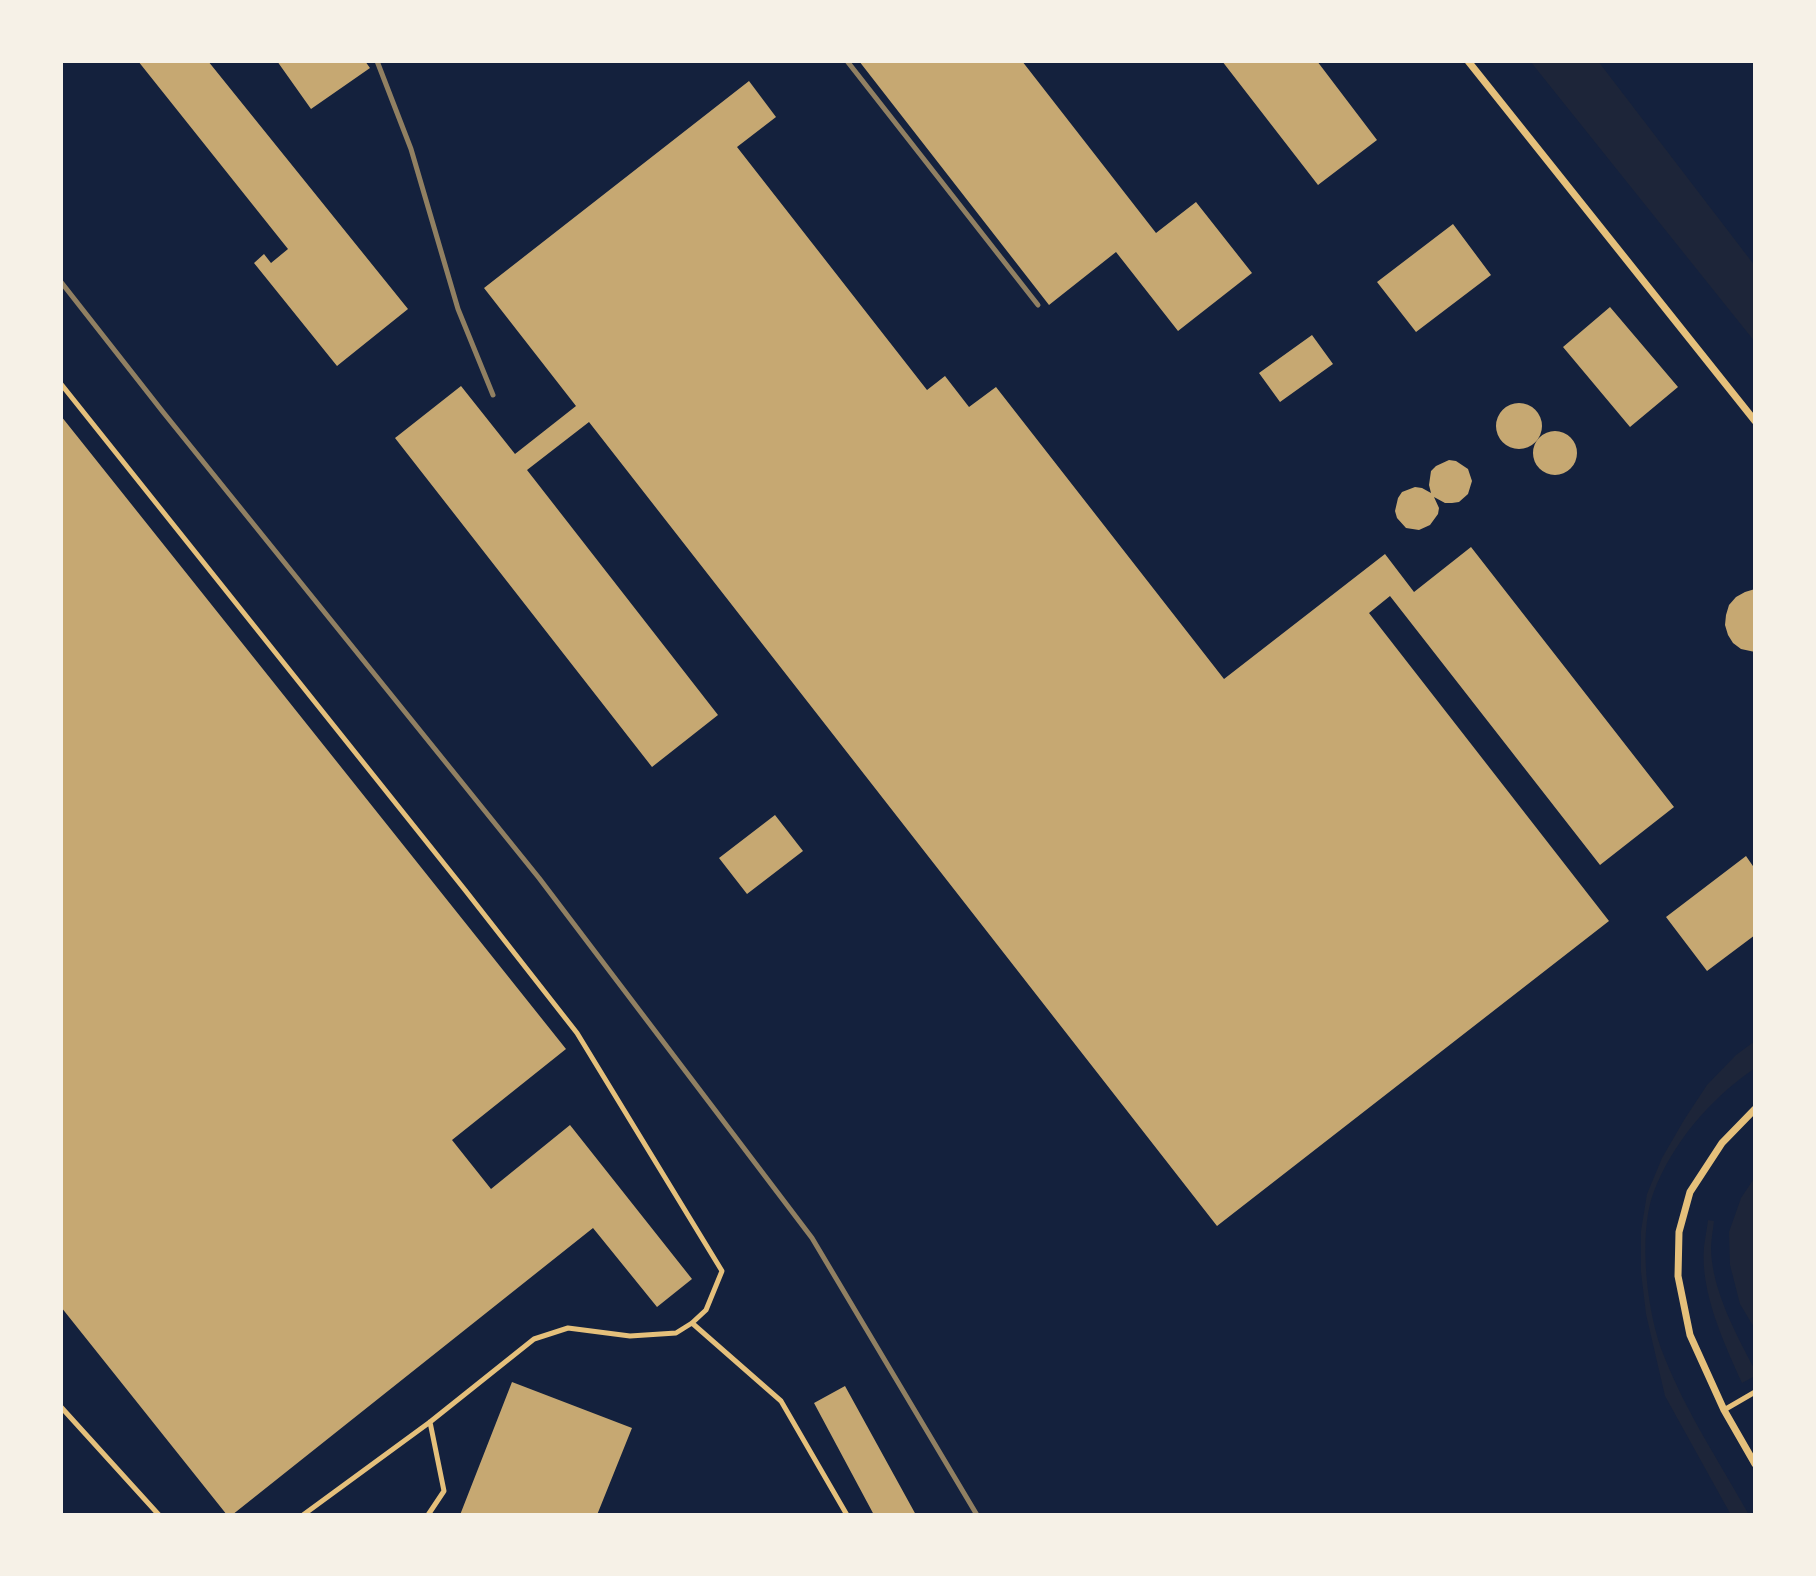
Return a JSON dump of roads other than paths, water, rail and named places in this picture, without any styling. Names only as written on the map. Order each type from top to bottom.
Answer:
[{"type":"street","points":[[1468,61],[1755,421]]},
{"type":"street","points":[[1755,1109],[1722,1143],[1690,1192],[1679,1232],[1678,1276],[1690,1335],[1724,1410],[1755,1464]]},
{"type":"lane","points":[[61,384],[577,1032],[722,1271],[706,1310],[676,1333],[630,1336],[568,1328],[534,1339],[430,1422],[303,1515]]},
{"type":"lane","points":[[692,1323],[781,1401],[847,1515]]},
{"type":"lane","points":[[1724,1410],[1755,1392]]},
{"type":"lane","points":[[61,1407],[159,1515]]},
{"type":"lane","points":[[428,1515],[444,1491],[430,1422]]},
{"type":"railway","points":[[377,61],[411,149],[458,309],[493,395]]},
{"type":"railway","points":[[847,61],[1038,305]]},
{"type":"railway","points":[[61,282],[539,878],[812,1238],[977,1515]]}]
